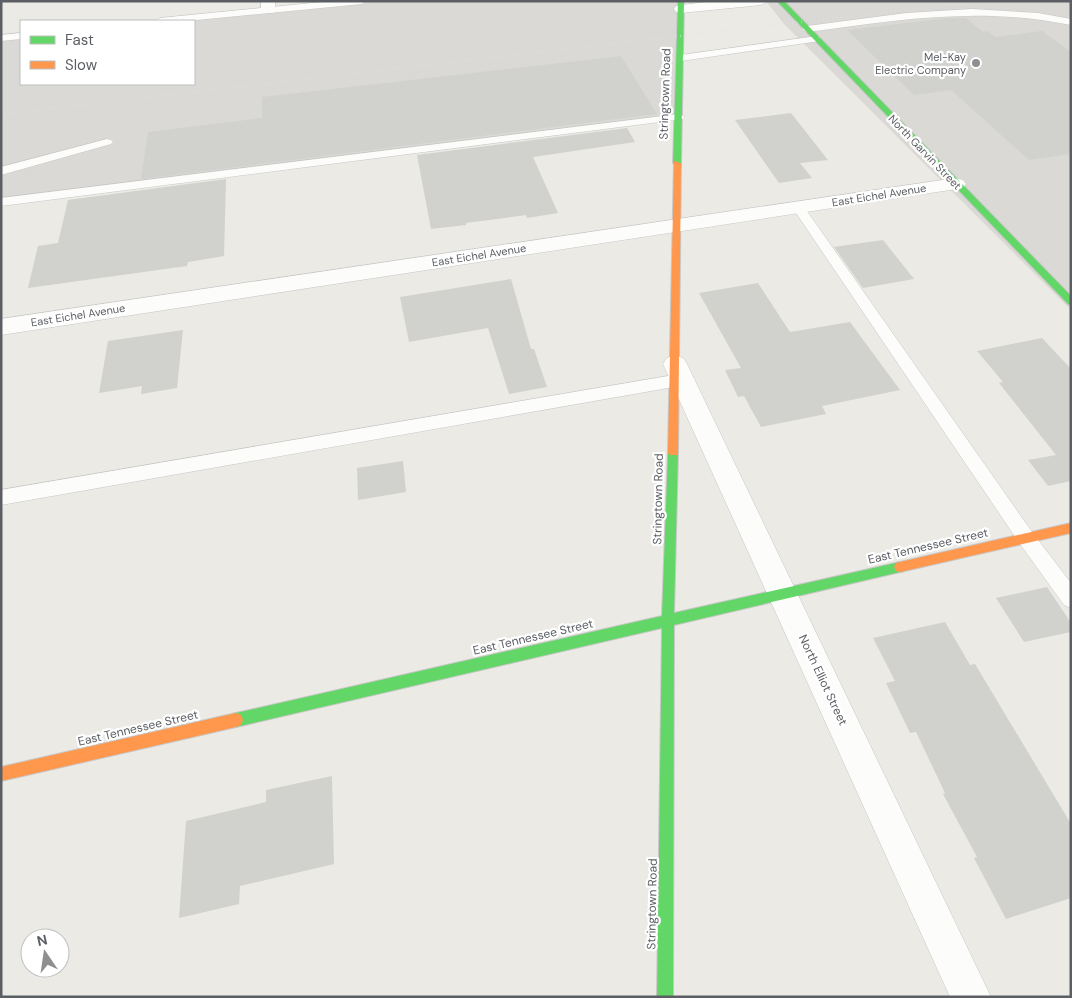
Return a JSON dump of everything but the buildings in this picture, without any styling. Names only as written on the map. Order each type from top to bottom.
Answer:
[{"type":"main road","name":"North Garvin Street","points":[[780,1],[1071,302]]},
{"type":"main road","name":"Stringtown Road","points":[[665,997],[668,620],[681,5]]},
{"type":"main road","name":"East Tennessee Street","points":[[1,774],[1071,528]]},
{"type":"street","points":[[681,5],[761,1]]},
{"type":"street","name":"East Eichel Avenue","points":[[1,327],[956,184]]},
{"type":"street","name":"North Elliot Street","points":[[674,373],[782,594],[971,997]]},
{"type":"lane","points":[[167,20],[268,6],[362,1]]},
{"type":"lane","points":[[807,29],[980,9],[1013,10],[1047,15],[1071,22]]},
{"type":"lane","points":[[1,38],[20,36]]},
{"type":"lane","points":[[681,58],[817,39]]},
{"type":"lane","points":[[1,202],[678,117]]},
{"type":"lane","points":[[1,171],[107,142]]},
{"type":"lane","points":[[798,207],[1026,538],[1071,599]]},
{"type":"lane","points":[[1,498],[674,373]]},
{"type":"shaded area","points":[[379,1],[680,1],[679,117],[1,202],[1,38],[20,36],[20,85],[195,85],[195,20],[185,20]]},
{"type":"shaded area","points":[[766,1],[1071,1],[1071,310],[784,24]]},
{"type":"railway","points":[[1,114],[984,1]]},
{"type":"traffic: fast","points":[[677,163],[681,1]]},
{"type":"traffic: fast","points":[[780,1],[1071,302]]},
{"type":"traffic: fast","points":[[665,997],[668,620],[673,452]]},
{"type":"traffic: fast","points":[[236,720],[900,567]]},
{"type":"traffic: slow","points":[[673,452],[677,163]]},
{"type":"traffic: slow","points":[[900,567],[1071,528]]},
{"type":"traffic: slow","points":[[1,774],[236,720]]},
{"type":"place","name":"Mel-Kay Electric Company","points":[[976,63]]}]
